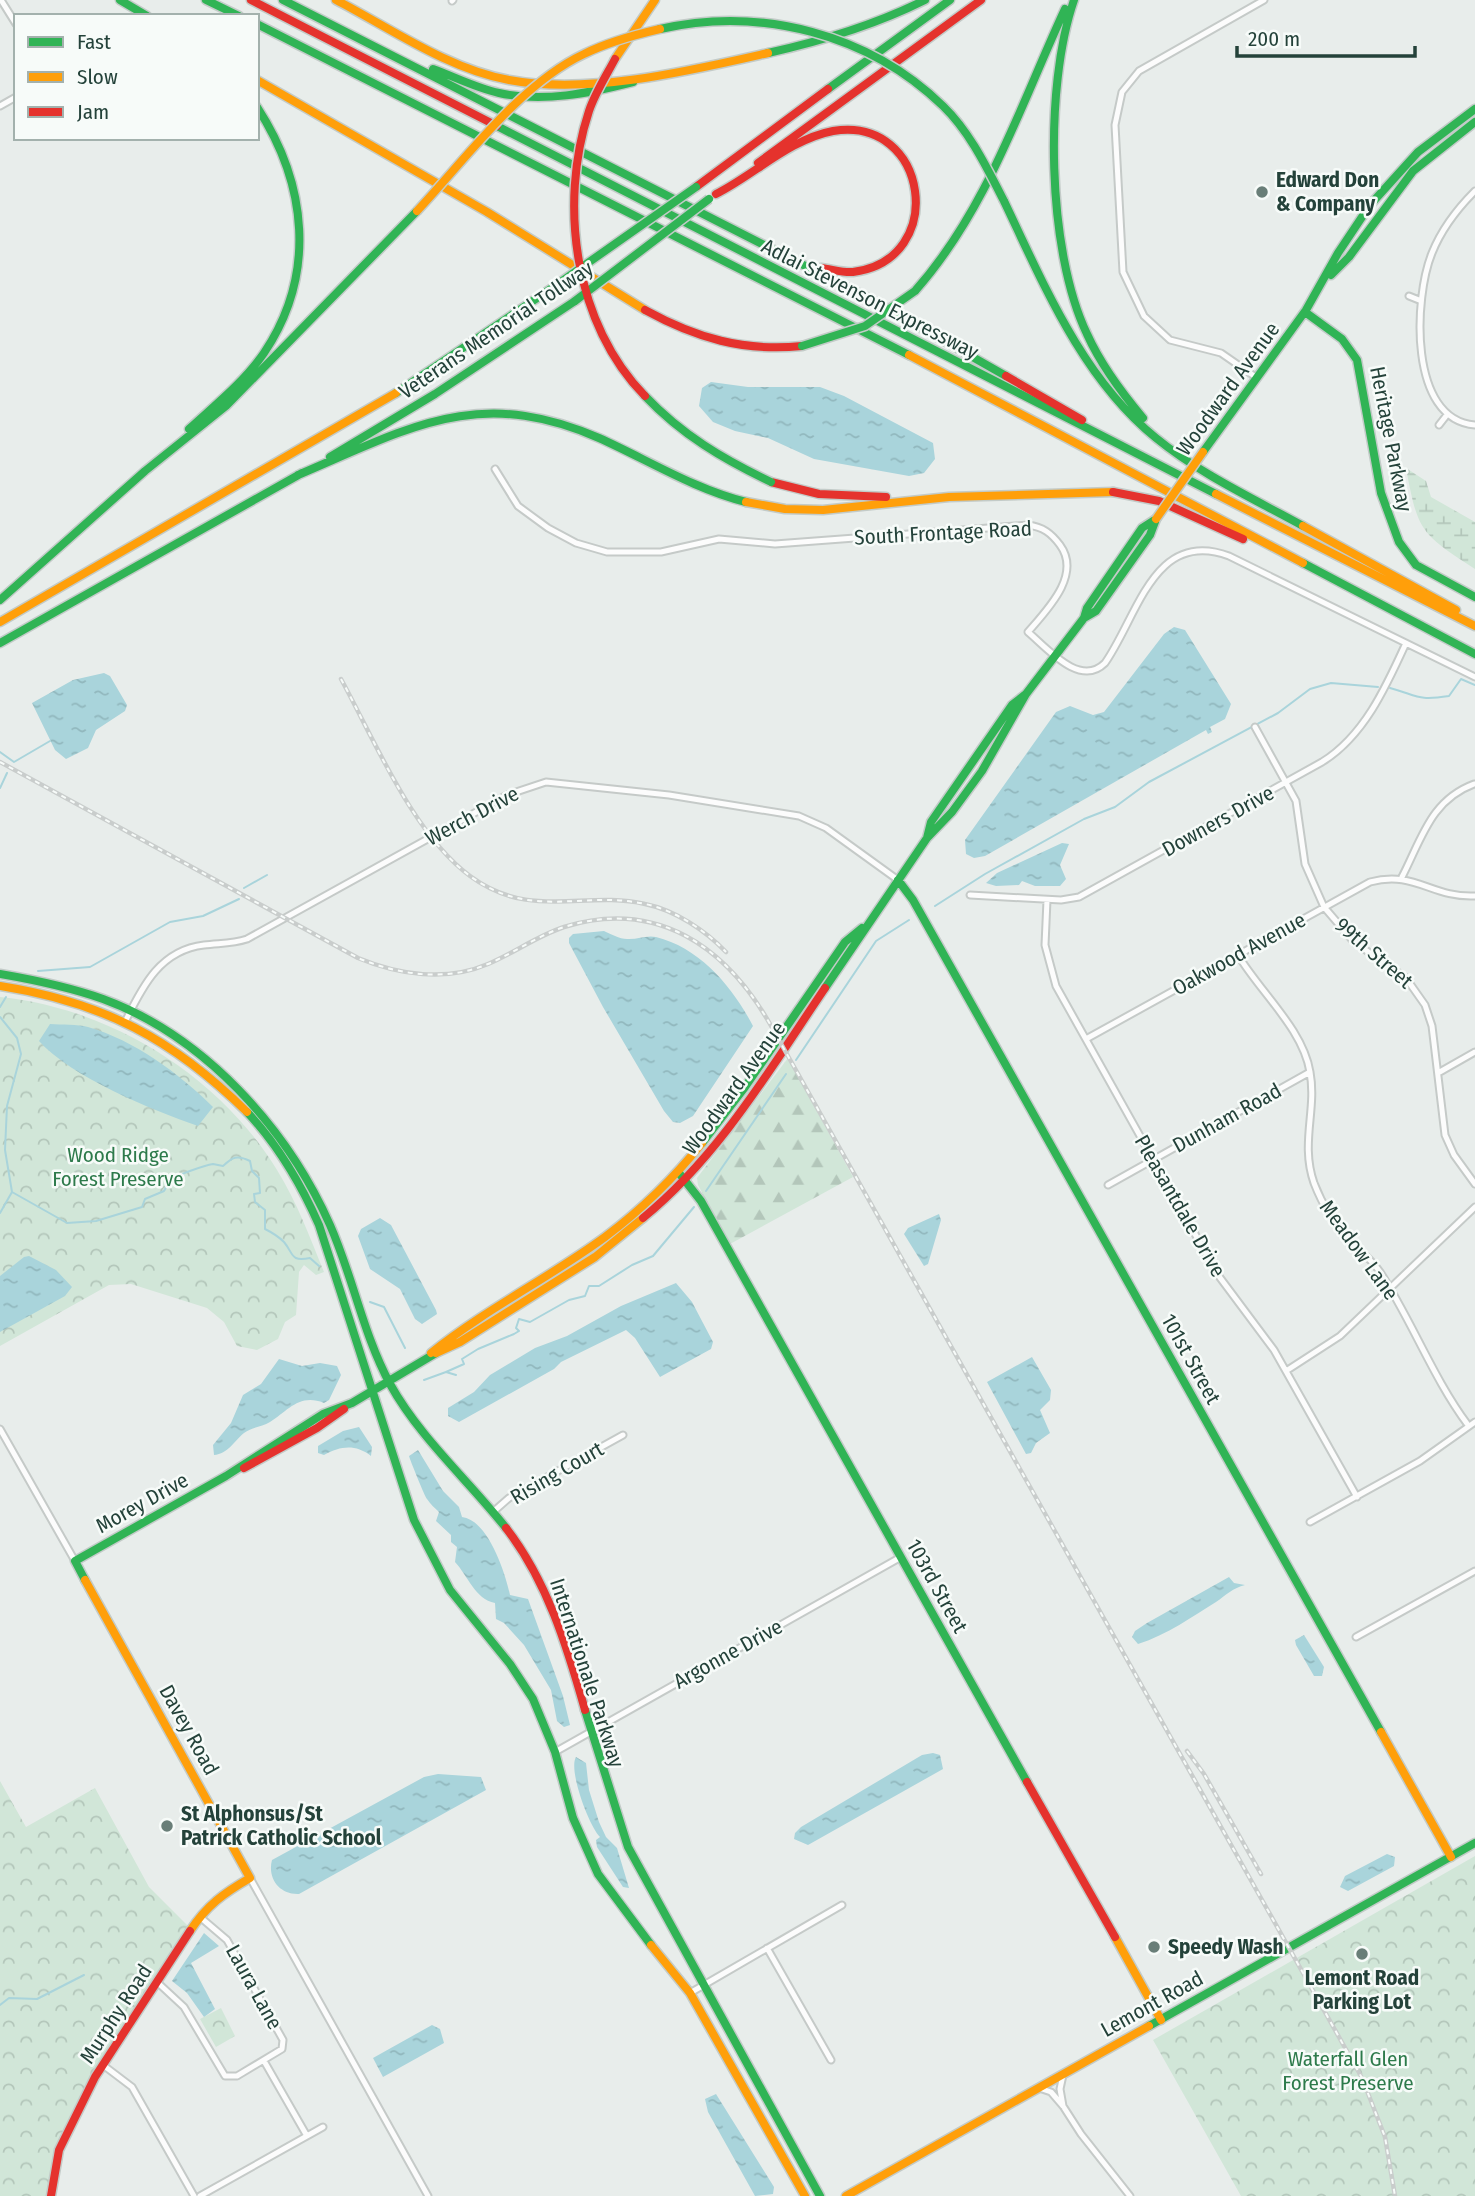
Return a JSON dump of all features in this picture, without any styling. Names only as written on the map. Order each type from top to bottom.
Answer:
[{"type":"main road","points":[[120,0],[144,14]]},
{"type":"main road","points":[[208,0],[236,14]]},
{"type":"main road","name":"Adlai Stevenson Expressway","points":[[251,0],[1475,626]]},
{"type":"main road","points":[[283,0],[874,300],[1152,461]]},
{"type":"main road","points":[[336,0],[465,64],[517,82],[579,84],[688,68]]},
{"type":"main road","points":[[655,0],[615,59],[586,120],[574,181],[574,228],[589,309],[609,349],[656,411],[716,457],[771,482],[819,494],[925,499]]},
{"type":"main road","points":[[388,52],[485,90],[534,97],[616,86],[858,31],[925,0]]},
{"type":"main road","name":"Veterans Memorial Tollway","points":[[0,622],[419,380],[696,187],[950,0]]},
{"type":"main road","name":"Veterans Memorial Tollway","points":[[0,643],[298,475],[435,394],[575,301],[981,0]]},
{"type":"main road","points":[[259,81],[519,231],[640,308],[692,333],[722,343],[772,348],[802,346],[865,326],[915,291],[941,263],[963,227],[1072,0]]},
{"type":"main road","points":[[1072,0],[1056,55],[1052,99],[1060,246],[1069,291],[1087,337],[1110,379],[1144,420],[1198,467]]},
{"type":"main road","points":[[145,471],[184,442],[257,376],[533,92],[582,55],[617,37],[667,22],[730,15],[768,17],[815,27],[859,45],[896,66],[952,116],[980,155],[1047,291],[1104,384],[1140,424],[1198,467],[1475,621]]},
{"type":"main road","name":"Adlai Stevenson Expressway","points":[[260,26],[750,277],[906,353],[1141,475],[1332,581],[1475,654]]},
{"type":"main road","name":"Woodward Avenue","points":[[374,1391],[424,1359],[460,1342],[595,1257],[685,1181],[721,1142],[851,953],[867,924],[927,838],[931,822],[1012,705],[1026,694],[1084,618],[1096,611],[1150,535],[1156,519],[1305,312],[1326,279],[1341,247],[1395,174],[1435,136],[1475,109]]},
{"type":"main road","points":[[0,600],[145,471],[254,366],[281,323],[293,288],[300,250],[298,208],[282,149],[259,110]]},
{"type":"main road","name":"Woodward Avenue","points":[[1326,279],[1349,257],[1413,171],[1440,146],[1475,122]]},
{"type":"main road","points":[[713,197],[736,186],[803,143],[839,131],[865,132],[886,141],[904,159],[914,178],[918,208],[911,234],[892,257],[865,271],[852,274],[822,269],[737,231]]},
{"type":"main road","name":"Heritage Parkway","points":[[1305,312],[1342,339],[1357,360],[1389,521],[1402,548],[1412,562],[1475,597]]},
{"type":"main road","points":[[298,475],[409,429],[467,414],[511,412],[565,425],[726,496],[752,504],[800,509],[925,499],[1108,492],[1132,494],[1202,519],[1332,581]]},
{"type":"main road","name":"101st Street","points":[[898,880],[913,900],[1451,1857]]},
{"type":"main road","name":"Woodward Avenue","points":[[424,1359],[456,1331],[573,1259],[627,1220],[678,1173],[713,1133],[845,942],[867,924]]},
{"type":"main road","name":"Internationale Parkway","points":[[0,974],[76,989],[203,1058],[254,1104],[303,1170],[328,1222],[390,1381],[426,1440],[493,1513],[518,1545],[545,1594],[632,1855],[820,2196]]},
{"type":"main road","points":[[12,987],[16,976]]},
{"type":"main road","name":"Internationale Parkway","points":[[0,986],[77,1000],[129,1016],[227,1091],[261,1127],[292,1171],[317,1220],[414,1520],[428,1552],[460,1604],[519,1675],[541,1716],[555,1752],[573,1818],[598,1874],[625,1913],[691,1993],[805,2196]]},
{"type":"main road","name":"103rd Street","points":[[678,1173],[701,1201],[1161,2020]]},
{"type":"main road","name":"Morey Drive","points":[[75,1561],[226,1476],[323,1414],[374,1391]]},
{"type":"main road","name":"Davey Road","points":[[75,1561],[250,1878]]},
{"type":"main road","name":"Lemont Road","points":[[846,2196],[1475,1843]]},
{"type":"main road","name":"Murphy Road","points":[[51,2196],[60,2150],[103,2065],[200,1917],[219,1896],[250,1878]]},
{"type":"street","points":[[1,0],[14,21]]},
{"type":"street","points":[[1257,377],[1221,353],[1170,340],[1144,316],[1123,272],[1115,125],[1122,92],[1139,71],[1264,0]]},
{"type":"street","points":[[1475,191],[1461,205],[1438,237],[1419,300],[1420,332],[1430,388],[1446,416],[1475,425]]},
{"type":"street","points":[[1409,296],[1419,300]]},
{"type":"street","points":[[1439,425],[1446,416]]},
{"type":"street","name":"South Frontage Road","points":[[495,469],[518,506],[576,543],[607,552],[661,552],[719,539],[775,544],[1028,525],[1040,527],[1053,536],[1063,549],[1065,577],[1061,589],[1028,632],[1056,655],[1082,671],[1101,667],[1162,567],[1180,554],[1198,549],[1229,556],[1475,677]]},
{"type":"street","name":"Downers Drive","points":[[970,895],[1070,900],[1086,895],[1331,757],[1354,736],[1406,643]]},
{"type":"street","name":"99th Street","points":[[1255,727],[1286,782],[1298,811],[1307,872],[1324,907],[1346,936],[1400,974],[1421,997],[1432,1026],[1448,1144],[1475,1184]]},
{"type":"street","name":"Werch Drive","points":[[129,1016],[149,978],[173,956],[191,948],[247,939],[507,795],[537,783],[669,795],[799,816],[826,828],[898,880]]},
{"type":"street","points":[[1474,784],[1457,791],[1441,803],[1402,877],[1442,893],[1475,897]]},
{"type":"street","name":"Oakwood Avenue","points":[[1086,1039],[1370,882],[1402,877]]},
{"type":"street","name":"Pleasantdale Drive","points":[[1046,900],[1045,945],[1049,969],[1224,1283],[1265,1337],[1357,1497]]},
{"type":"street","name":"Meadow Lane","points":[[1238,955],[1261,991],[1294,1032],[1310,1072],[1307,1145],[1315,1184],[1338,1226],[1371,1261],[1390,1289],[1468,1425]]},
{"type":"street","points":[[1438,1073],[1475,1052]]},
{"type":"street","name":"Dunham Road","points":[[1108,1185],[1310,1072]]},
{"type":"street","points":[[1286,1371],[1334,1342],[1475,1207]]},
{"type":"street","points":[[1310,1522],[1420,1461],[1475,1422]]},
{"type":"street","name":"Davey Road","points":[[0,1429],[75,1561]]},
{"type":"street","name":"Rising Court","points":[[493,1513],[509,1498],[623,1435]]},
{"type":"street","name":"Argonne Drive","points":[[555,1752],[901,1558]]},
{"type":"street","points":[[1356,1637],[1475,1570]]},
{"type":"street","name":"Davey Road","points":[[250,1878],[428,2196]]},
{"type":"street","points":[[691,1993],[842,1905]]},
{"type":"street","name":"Laura Lane","points":[[200,1917],[224,1935],[283,2040],[282,2049],[264,2061]]},
{"type":"street","points":[[767,1948],[831,2060]]},
{"type":"street","points":[[157,1982],[184,2007],[225,2076],[233,2078],[264,2061],[307,2136]]},
{"type":"street","points":[[103,2065],[132,2087],[194,2196]]},
{"type":"street","points":[[1063,2075],[1060,2089],[1063,2106]]},
{"type":"street","points":[[1039,2088],[1051,2092],[1063,2106],[1081,2134],[1130,2196]]},
{"type":"street","points":[[200,2196],[323,2127]]},
{"type":"green space","points":[[1406,468],[1426,481],[1431,497],[1475,522],[1475,569],[1443,547],[1424,529],[1414,506]]},
{"type":"green space","name":"Wood Ridge Forest Preserve","points":[[0,997],[82,1015],[158,1052],[193,1076],[225,1104],[253,1136],[291,1195],[324,1272],[316,1275],[304,1265],[299,1272],[296,1315],[285,1322],[278,1339],[257,1350],[237,1346],[224,1322],[207,1308],[131,1284],[109,1285],[0,1346]]},
{"type":"green space","points":[[788,1058],[853,1177],[730,1244],[698,1185],[697,1178]]},
{"type":"green space","points":[[0,1781],[26,1827],[95,1788],[149,1887],[189,1927],[125,2022],[84,2090],[55,2161],[48,2196],[0,2196]]},
{"type":"green space","name":"Waterfall Glen Forest Preserve","points":[[1475,1856],[1475,2196],[1241,2196],[1153,2040]]},
{"type":"green space","points":[[221,2008],[235,2036],[216,2047],[200,2019]]},
{"type":"water","points":[[711,382],[748,387],[820,387],[844,396],[933,443],[935,459],[924,473],[909,476],[814,459],[768,438],[735,431],[713,422],[699,406],[702,388]]},
{"type":"water","points":[[1174,627],[1185,630],[1231,704],[1225,719],[1210,727],[1212,732],[1208,734],[1206,730],[985,856],[974,858],[966,854],[965,840],[1056,712],[1070,706],[1093,715],[1104,712],[1164,634]]},
{"type":"water","points":[[104,673],[110,676],[127,705],[125,711],[96,730],[88,748],[66,759],[55,750],[32,703],[73,680]]},
{"type":"water","points":[[1062,843],[1069,844],[1060,865],[1066,879],[1060,886],[1035,886],[1022,881],[1019,885],[996,886],[986,883],[997,873]]},
{"type":"water","points":[[604,931],[626,939],[656,937],[687,950],[725,983],[753,1026],[693,1116],[680,1123],[673,1122],[664,1111],[569,943],[573,934]]},
{"type":"water","points":[[50,1024],[88,1027],[122,1040],[186,1082],[213,1107],[198,1126],[113,1091],[71,1067],[39,1041]]},
{"type":"water","points":[[939,1214],[941,1220],[928,1264],[924,1266],[904,1234],[908,1228]]},
{"type":"water","points":[[380,1218],[391,1225],[436,1310],[437,1314],[422,1324],[415,1319],[400,1289],[370,1269],[358,1236],[361,1229]]},
{"type":"water","points":[[29,1256],[56,1270],[72,1287],[65,1296],[0,1332],[0,1276]]},
{"type":"water","points":[[676,1283],[692,1302],[713,1342],[711,1349],[660,1377],[635,1338],[626,1330],[561,1362],[554,1369],[459,1422],[448,1416],[448,1408],[474,1392],[490,1375],[535,1348],[567,1336],[621,1306]]},
{"type":"water","points":[[1032,1357],[1051,1390],[1050,1400],[1040,1410],[1050,1433],[1036,1443],[1031,1453],[1026,1454],[987,1382]]},
{"type":"water","points":[[279,1359],[302,1366],[320,1363],[337,1366],[341,1375],[329,1400],[324,1403],[308,1400],[294,1405],[270,1422],[247,1431],[227,1450],[214,1455],[213,1445],[231,1423],[243,1395],[261,1384]]},
{"type":"water","points":[[359,1427],[372,1447],[371,1456],[354,1448],[336,1450],[324,1455],[318,1453],[318,1446],[343,1431]]},
{"type":"water","points":[[418,1450],[443,1491],[459,1507],[462,1517],[480,1527],[494,1548],[510,1595],[528,1599],[563,1696],[570,1725],[564,1727],[557,1721],[551,1690],[524,1645],[504,1623],[496,1619],[495,1603],[477,1592],[455,1562],[457,1547],[451,1542],[451,1535],[436,1521],[439,1512],[426,1497],[409,1456]]},
{"type":"water","points":[[1229,1577],[1234,1583],[1245,1585],[1159,1636],[1138,1644],[1132,1637],[1135,1631],[1147,1623]]},
{"type":"water","points":[[1304,1635],[1324,1667],[1322,1676],[1314,1676],[1296,1645],[1295,1640]]},
{"type":"water","points":[[922,1755],[940,1755],[943,1769],[808,1845],[794,1839],[795,1833],[801,1827]]},
{"type":"water","points":[[576,1757],[586,1763],[589,1790],[599,1822],[606,1837],[617,1848],[629,1888],[623,1887],[597,1847],[596,1840],[600,1837],[585,1810],[577,1785],[574,1764]]},
{"type":"water","points":[[438,1774],[481,1777],[486,1790],[299,1894],[286,1892],[276,1884],[271,1873],[272,1860],[424,1777]]},
{"type":"water","points":[[1387,1854],[1395,1857],[1394,1866],[1348,1891],[1340,1887],[1345,1876]]},
{"type":"water","points":[[204,1933],[219,1946],[191,1963],[215,2009],[204,2017],[187,1993],[172,1981]]},
{"type":"water","points":[[432,2025],[440,2029],[444,2043],[383,2077],[373,2058]]},
{"type":"water","points":[[716,2094],[774,2187],[773,2194],[755,2196],[708,2112],[705,2099]]},
{"type":"waterway","points":[[1390,688],[1430,698],[1449,696],[1461,679],[1475,685]]},
{"type":"waterway","points":[[935,906],[985,874],[1084,819],[1115,807],[1149,782],[1278,713],[1310,689],[1331,683],[1378,687]]},
{"type":"waterway","points":[[0,752],[14,762],[50,741]]},
{"type":"waterway","points":[[0,788],[7,773]]},
{"type":"waterway","points":[[244,888],[267,875]]},
{"type":"waterway","points":[[38,971],[90,967],[170,922],[203,916],[239,899]]},
{"type":"waterway","points":[[796,1060],[876,941],[909,920]]},
{"type":"waterway","points":[[0,1007],[6,997]]},
{"type":"waterway","points":[[0,1017],[17,1038],[21,1054],[7,1106],[5,1150],[12,1192],[0,1213]]},
{"type":"waterway","points":[[706,1191],[786,1074]]},
{"type":"waterway","points":[[12,1192],[67,1223],[96,1221],[142,1207],[145,1199],[164,1191],[169,1181],[177,1176],[213,1164],[223,1166],[238,1157],[250,1161],[252,1171],[259,1178],[260,1193],[254,1194],[255,1202],[265,1210],[265,1229],[284,1242],[293,1256],[299,1259],[310,1258],[319,1266]]},
{"type":"waterway","points":[[446,1372],[464,1364],[462,1359],[478,1349],[519,1331],[516,1328],[519,1319],[530,1322],[569,1300],[585,1296],[589,1286],[599,1286],[632,1265],[653,1256],[694,1207]]},
{"type":"waterway","points":[[370,1302],[384,1307],[405,1348]]},
{"type":"waterway","points":[[424,1380],[446,1372],[456,1375]]},
{"type":"waterway","points":[[0,2005],[9,1998],[37,1999],[84,1975]]},
{"type":"railway","points":[[341,679],[413,812],[449,858],[470,876],[493,890],[536,901],[622,901],[656,907],[689,922],[726,952]]},
{"type":"railway","points":[[0,762],[358,958],[390,969],[423,974],[472,970],[564,927],[598,920],[629,919],[658,925],[685,936],[710,952],[732,972],[770,1024],[1362,2078],[1385,2137],[1395,2196]]},
{"type":"railway","points":[[1187,1751],[1204,1774],[1261,1874]]},
{"type":"traffic: fast","points":[[120,0],[144,14]]},
{"type":"traffic: fast","points":[[206,0],[235,14]]},
{"type":"traffic: fast","points":[[283,0],[874,301],[1006,376]]},
{"type":"traffic: fast","points":[[768,53],[848,31],[925,0]]},
{"type":"traffic: fast","points":[[828,89],[950,0]]},
{"type":"traffic: fast","points":[[1074,0],[1064,36],[1054,122],[1057,215],[1064,259],[1074,299],[1087,334],[1112,378],[1143,418]]},
{"type":"traffic: fast","points":[[915,291],[940,260],[982,192],[1065,9]]},
{"type":"traffic: fast","points":[[660,29],[736,21],[774,24],[812,32],[848,44],[882,60],[914,81],[953,116],[977,151],[1004,201]]},
{"type":"traffic: fast","points":[[259,25],[909,355]]},
{"type":"traffic: fast","points":[[433,69],[490,91],[516,96],[549,97],[583,93],[633,82]]},
{"type":"traffic: fast","points":[[1203,452],[1306,310],[1338,253],[1370,205],[1418,152],[1475,109]]},
{"type":"traffic: fast","points":[[189,429],[256,364],[281,323],[292,292],[298,261],[299,229],[295,198],[287,167],[259,110]]},
{"type":"traffic: fast","points":[[1331,275],[1349,257],[1413,171],[1475,122]]},
{"type":"traffic: fast","points":[[497,126],[1216,494]]},
{"type":"traffic: fast","points":[[555,286],[696,187]]},
{"type":"traffic: fast","points":[[575,301],[709,199]]},
{"type":"traffic: fast","points":[[1004,201],[1067,328],[1086,359],[1130,414],[1156,438],[1191,463],[1303,526]]},
{"type":"traffic: fast","points":[[0,600],[145,471],[226,406],[417,211]]},
{"type":"traffic: fast","points":[[396,393],[555,286]]},
{"type":"traffic: fast","points":[[802,346],[865,326],[915,291]]},
{"type":"traffic: fast","points":[[330,457],[435,394],[575,301]]},
{"type":"traffic: fast","points":[[1305,312],[1342,339],[1357,360],[1381,493],[1399,542],[1416,565],[1475,597]]},
{"type":"traffic: fast","points":[[645,396],[674,423],[704,445],[771,482]]},
{"type":"traffic: fast","points":[[298,475],[375,442],[445,419],[480,414],[517,415],[556,422],[599,438],[690,482],[746,502]]},
{"type":"traffic: fast","points":[[0,643],[302,473]]},
{"type":"traffic: fast","points":[[1084,618],[1096,611],[1150,535],[1156,519]]},
{"type":"traffic: fast","points":[[927,838],[931,822],[1012,705],[1026,694],[1084,618],[1087,608],[1142,528],[1156,519]]},
{"type":"traffic: fast","points":[[1303,563],[1475,654]]},
{"type":"traffic: fast","points":[[825,988],[927,838],[952,812],[982,771],[1026,694]]},
{"type":"traffic: fast","points":[[898,880],[913,900],[1381,1732]]},
{"type":"traffic: fast","points":[[702,1143],[745,1087],[845,942],[862,928]]},
{"type":"traffic: fast","points":[[0,974],[77,991],[140,1015],[175,1036],[208,1061],[238,1090],[291,1154],[312,1189],[338,1245],[381,1365],[402,1404],[430,1441],[506,1528]]},
{"type":"traffic: fast","points":[[247,1112],[288,1166],[319,1225],[414,1520],[450,1590],[510,1664],[533,1699],[555,1752],[573,1818],[598,1874],[651,1945]]},
{"type":"traffic: fast","points":[[679,1173],[701,1201],[1027,1782]]},
{"type":"traffic: fast","points":[[85,1580],[75,1561],[226,1476],[323,1414],[352,1403],[436,1353]]},
{"type":"traffic: fast","points":[[585,1710],[628,1847],[820,2196]]},
{"type":"traffic: fast","points":[[1149,2026],[1475,1843]]},
{"type":"traffic: slow","points":[[336,0],[464,67],[486,75],[540,84],[572,85],[639,79],[768,53]]},
{"type":"traffic: slow","points":[[615,59],[655,0]]},
{"type":"traffic: slow","points":[[417,211],[494,125],[560,67],[621,39],[660,29]]},
{"type":"traffic: slow","points":[[259,81],[487,212],[645,310]]},
{"type":"traffic: slow","points":[[909,355],[1303,563]]},
{"type":"traffic: slow","points":[[0,622],[396,393]]},
{"type":"traffic: slow","points":[[1156,519],[1203,452]]},
{"type":"traffic: slow","points":[[746,502],[785,509],[823,510],[949,497],[1113,492]]},
{"type":"traffic: slow","points":[[1216,494],[1475,626]]},
{"type":"traffic: slow","points":[[1303,526],[1456,610]]},
{"type":"traffic: slow","points":[[0,986],[72,1002],[134,1028],[192,1064],[247,1112]]},
{"type":"traffic: slow","points":[[431,1353],[605,1237],[656,1193],[702,1143]]},
{"type":"traffic: slow","points":[[436,1353],[460,1342],[595,1257],[643,1218]]},
{"type":"traffic: slow","points":[[85,1580],[250,1878],[217,1900],[190,1931]]},
{"type":"traffic: slow","points":[[1381,1732],[1451,1857]]},
{"type":"traffic: slow","points":[[1115,1937],[1161,2020]]},
{"type":"traffic: slow","points":[[651,1945],[690,1993],[805,2196]]},
{"type":"traffic: slow","points":[[846,2196],[1149,2026]]},
{"type":"traffic: jam","points":[[251,0],[497,126]]},
{"type":"traffic: jam","points":[[758,163],[981,0]]},
{"type":"traffic: jam","points":[[615,59],[591,104],[580,147],[575,185],[575,224],[579,262],[588,299],[602,335],[621,367],[645,396]]},
{"type":"traffic: jam","points":[[696,187],[828,89]]},
{"type":"traffic: jam","points":[[716,194],[787,149],[817,135],[833,131],[865,132],[890,145],[907,165],[915,191],[914,218],[904,243],[884,262],[853,272],[821,268]]},
{"type":"traffic: jam","points":[[645,310],[683,328],[721,341],[760,347],[802,346]]},
{"type":"traffic: jam","points":[[1006,376],[1082,420]]},
{"type":"traffic: jam","points":[[771,482],[819,494],[886,497]]},
{"type":"traffic: jam","points":[[1113,492],[1159,501],[1243,539]]},
{"type":"traffic: jam","points":[[643,1218],[671,1193],[720,1139],[764,1080],[825,988]]},
{"type":"traffic: jam","points":[[244,1468],[317,1428],[344,1409]]},
{"type":"traffic: jam","points":[[506,1528],[533,1570],[554,1615],[585,1710]]},
{"type":"traffic: jam","points":[[1027,1782],[1115,1937]]},
{"type":"traffic: jam","points":[[51,2196],[59,2150],[95,2077],[190,1931]]},
{"type":"place","name":"Edward Don & Company","points":[[1262,192]]},
{"type":"place","name":"St Alphonsus/St Patrick Catholic School","points":[[167,1826]]},
{"type":"place","name":"Speedy Wash","points":[[1154,1947]]},
{"type":"place","name":"Lemont Road Parking Lot","points":[[1362,1954]]}]
